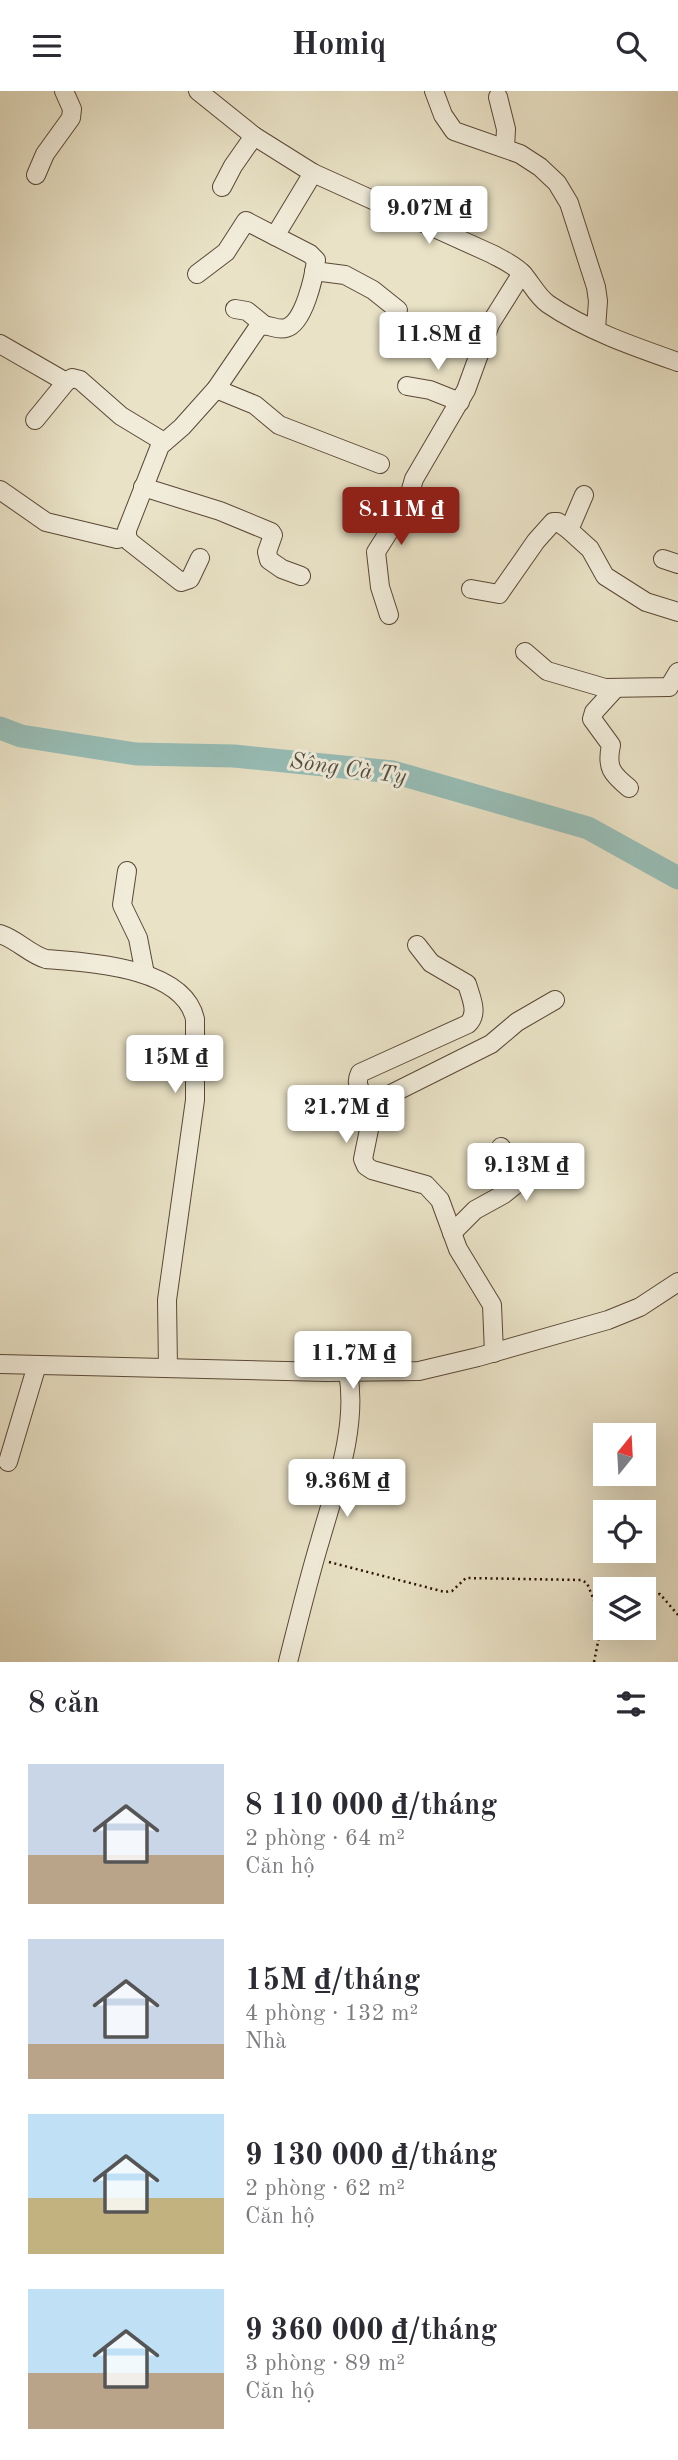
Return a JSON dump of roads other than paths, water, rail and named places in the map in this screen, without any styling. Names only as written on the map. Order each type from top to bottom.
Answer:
[{"type":"street","points":[[36,176],[45,154],[72,115],[64,91]]},
{"type":"street","points":[[198,91],[254,136],[313,173],[492,254],[522,273],[548,304],[633,346],[678,362]]},
{"type":"street","points":[[434,91],[443,115],[454,131],[520,154],[550,175],[565,195],[596,286],[596,329]]},
{"type":"street","points":[[498,97],[506,129],[505,148]]},
{"type":"street","points":[[222,187],[254,136]]},
{"type":"street","points":[[275,236],[313,173]]},
{"type":"street","points":[[197,274],[226,252],[241,224],[246,221],[316,260],[309,296],[293,324],[280,329],[263,324],[247,311],[235,309]]},
{"type":"street","points":[[314,271],[345,275],[398,310]]},
{"type":"street","points":[[389,615],[380,587],[376,552],[407,503],[414,479],[460,402],[490,324],[522,273]]},
{"type":"street","points":[[200,558],[190,579],[181,582],[127,537],[153,461],[164,442],[182,428],[216,389],[263,324]]},
{"type":"street","points":[[0,344],[66,382]]},
{"type":"street","points":[[35,420],[72,378],[80,380],[121,416],[164,442]]},
{"type":"street","points":[[407,386],[430,390],[460,402]]},
{"type":"street","points":[[216,389],[255,405],[279,425],[380,464]]},
{"type":"street","points":[[143,487],[220,511],[271,532],[273,535],[267,552],[269,560],[300,576]]},
{"type":"street","points":[[0,490],[51,525],[117,539],[127,537]]},
{"type":"street","points":[[569,530],[584,495]]},
{"type":"street","points":[[471,589],[499,594],[524,557],[553,522],[558,522],[590,549],[605,576],[646,602],[678,612]]},
{"type":"street","points":[[525,652],[547,671],[605,688],[669,687],[678,672]]},
{"type":"street","points":[[615,689],[594,712],[592,719],[611,745],[608,759],[610,768],[629,788]]},
{"type":"street","points":[[127,871],[121,905],[138,938],[145,974]]},
{"type":"street","points":[[0,935],[13,939],[34,955],[46,959],[145,974],[167,984],[187,1000],[193,1009],[195,1100],[167,1300],[168,1368]]},
{"type":"street","points":[[374,1105],[358,1088],[356,1080],[360,1073],[474,1019],[475,1012],[467,984],[430,964],[417,945]]},
{"type":"street","points":[[374,1105],[491,1044],[517,1022],[555,1000]]},
{"type":"street","points":[[374,1105],[364,1164],[372,1170],[412,1180],[433,1191],[440,1200],[466,1265],[492,1305],[494,1353]]},
{"type":"street","points":[[452,1233],[475,1210],[514,1186],[516,1175],[513,1165],[501,1147]]},
{"type":"street","points":[[0,1364],[348,1372],[419,1371],[494,1353],[628,1313],[660,1296],[678,1282]]},
{"type":"street","points":[[8,1462],[37,1365]]},
{"type":"street","points":[[288,1662],[334,1495],[349,1429],[351,1388],[348,1372]]},
{"type":"waterway","name":"Sông Cà Ty","points":[[0,728],[21,736],[136,754],[234,756],[393,772],[588,828],[678,878]]}]
